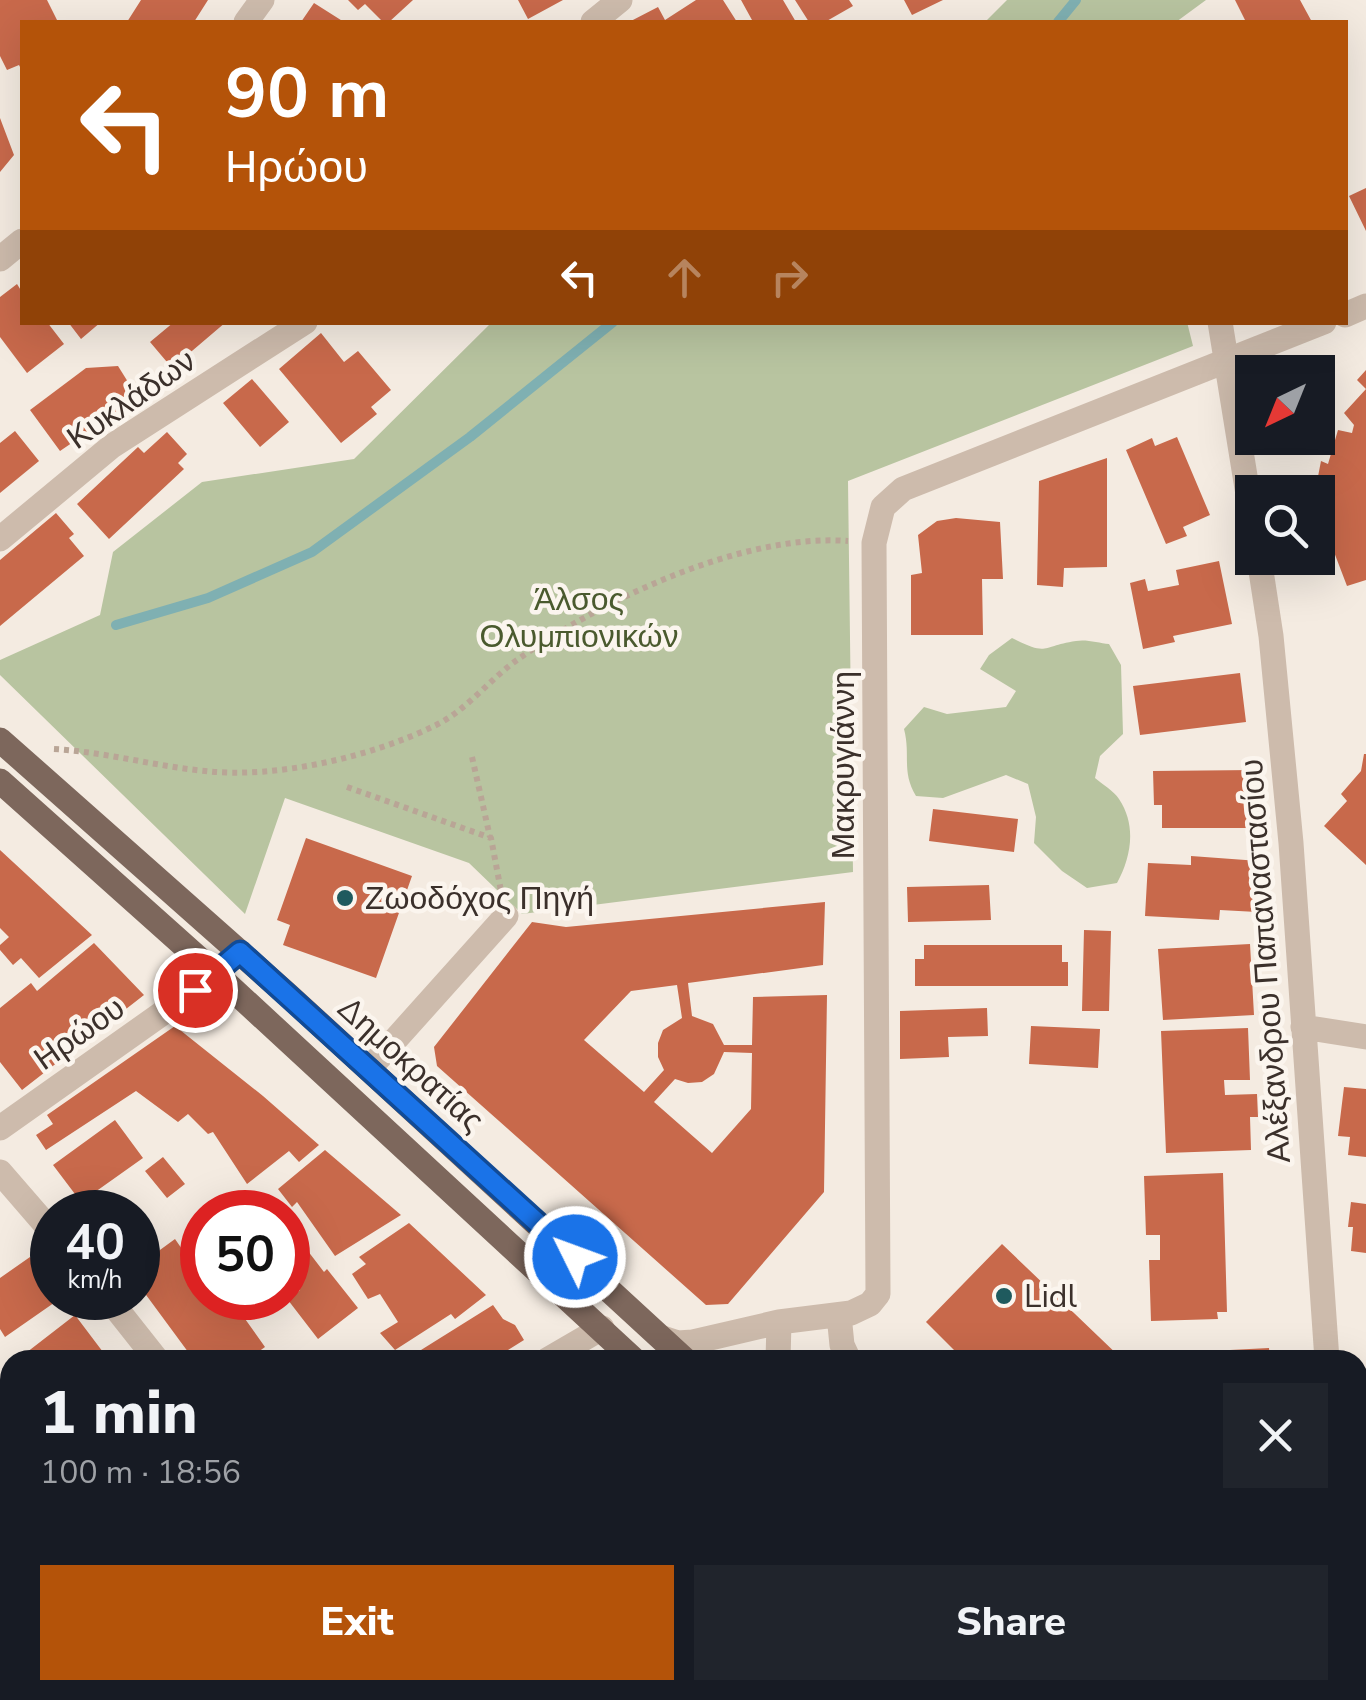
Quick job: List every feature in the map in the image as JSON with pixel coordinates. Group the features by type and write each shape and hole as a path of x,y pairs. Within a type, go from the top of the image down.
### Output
{"main road":[{"name":"Δημοκρατίας","path":"6,745 240,952 675,1350"},
{"name":"Δημοκρατίας","path":"0,781 624,1350"}],"street":[{"path":"595,20 620,0"},
{"path":"0,258 20,243"},
{"name":"Κυκλάδων","path":"0,539 112,446 301,325"},
{"path":"1221,325 1245,475"},
{"name":"Μακρυγιάννη","path":"663,1338 692,1342 780,1322 838,1315 870,1304 878,1294 874,542 883,508 904,490 1316,325"},
{"name":"Αλέξανδρου Παπαναστασίου","path":"1262,575 1291,843 1326,1350"},
{"path":"369,1069 506,916"},
{"name":"Ηρώου","path":"0,1128 216,974 240,952"},
{"path":"1303,1027 1366,1037"},
{"path":"0,1172 30,1207"},
{"path":"838,1315 845,1350"},
{"path":"125,1320 148,1350"},
{"path":"779,1350 780,1322"},
{"path":"564,1350 602,1328"}],"path":[{"path":"6,745 103,754 210,772 271,770 335,759 437,726 516,661 589,614 663,581 778,544 824,539 874,542"},
{"path":"472,757 506,916"},
{"path":"347,787 490,838"}],"green space":[{"path":"1007,0 1206,0 1179,20 987,20"},
{"name":"Άλσος Ολυμπιονικών","path":"489,325 1188,325 1193,346 848,481 853,872 522,914 469,863 285,798 245,914 0,675 0,660 100,615 113,552 202,482 354,459"},
{"path":"1012,638 1039,649 1080,641 1109,644 1121,665 1123,734 1100,756 1095,778 1117,796 1128,820 1129,852 1117,883 1087,888 1062,871 1034,843 1036,817 1028,784 1006,775 943,798 916,796 911,787 904,729 924,707 947,714 1006,707 1016,691 980,669 989,655"}],"building":[{"path":"0,0 47,0 57,20 20,20 20,67 7,70 0,56"},
{"path":"141,0 208,0 195,20 128,20"},
{"path":"348,0 413,0 391,20 381,20 365,4 358,10"},
{"path":"518,0 563,0 528,19"},
{"path":"696,0 723,0 736,20 665,20"},
{"path":"741,0 783,0 795,20 752,20"},
{"path":"795,0 849,0 853,6 828,20 808,20"},
{"path":"904,0 943,0 912,15"},
{"path":"1235,0 1300,0 1311,20 1245,20"},
{"path":"314,3 341,20 302,20"},
{"path":"658,7 665,20 633,20"},
{"path":"0,118 14,155 0,172"},
{"path":"1366,188 1366,231 1349,196"},
{"path":"17,284 20,325 49,325 64,344 27,373 0,337 0,297"},
{"path":"70,325 97,325 81,339"},
{"path":"170,325 222,325 172,368 150,342"},
{"path":"321,333 344,362 358,351 391,390 371,407 377,414 341,443 279,369"},
{"path":"118,366 138,398 60,451 30,410 86,368"},
{"path":"1366,370 1366,389 1357,380"},
{"path":"252,379 289,422 260,447 223,403"},
{"path":"1366,389 1366,580 1347,586 1335,555 1335,475 1318,475 1321,461 1328,464 1331,455 1335,455 1338,430 1352,433 1354,425 1344,413"},
{"path":"15,431 39,461 0,493 0,443"},
{"path":"167,432 187,454 178,463 184,469 109,539 77,504 138,447 144,453"},
{"path":"1177,437 1210,515 1183,527 1187,536 1166,544 1126,450 1152,438 1155,446"},
{"path":"1107,458 1107,567 1064,568 1063,587 1037,585 1039,481"},
{"path":"56,513 74,534 69,538 84,556 0,626 0,560"},
{"path":"956,518 1000,522 1003,579 982,579 983,635 911,635 911,575 922,573 918,535 937,521"},
{"path":"1219,561 1232,624 1173,636 1175,642 1143,649 1130,583 1145,579 1148,591 1179,585 1176,570"},
{"path":"1240,673 1246,722 1140,735 1133,686"},
{"path":"1364,754 1366,865 1324,826 1347,801 1341,794 1361,771"},
{"path":"1254,770 1254,828 1162,828 1162,805 1154,805 1153,771"},
{"path":"933,809 1018,819 1014,852 929,841"},
{"name":"Ζωοδόχος Πηγή","path":"306,838 412,876 376,978 283,945 290,925 277,920"},
{"path":"0,850 92,935 39,978 21,958 13,965 0,950 9,937 0,928"},
{"path":"1191,856 1259,861 1257,912 1220,910 1219,920 1145,916 1148,863 1191,865"},
{"path":"989,885 991,920 908,922 907,887"},
{"path":"825,902 823,965 688,983 692,1016 713,1024 724,1045 752,1045 753,997 827,995 824,1192 728,1304 706,1305 437,1066 434,1047 532,922 566,927","holes":["677,985 682,1018 663,1030 658,1057 664,1070 644,1092 584,1040 631,991","724,1052 752,1053 751,1109 712,1153 654,1102 675,1079 702,1082 714,1074"]},
{"path":"1084,930 1111,931 1109,1011 1082,1011"},
{"path":"94,943 144,995 22,1090 0,1062 0,1008 31,983 37,991"},
{"path":"1250,944 1254,1015 1163,1020 1158,949"},
{"path":"924,945 1062,945 1062,962 1068,962 1068,986 915,986 915,959 924,959"},
{"path":"987,1008 988,1036 948,1037 949,1057 900,1059 900,1011"},
{"path":"175,1026 319,1145 299,1162 289,1151 247,1184 213,1132 208,1134 188,1114 178,1122 136,1091 46,1150 36,1135 53,1124 47,1115"},
{"path":"1031,1026 1100,1029 1098,1068 1029,1064"},
{"path":"1248,1028 1250,1080 1224,1080 1225,1095 1257,1094 1258,1117 1250,1117 1251,1150 1166,1153 1161,1031"},
{"path":"1344,1087 1366,1089 1366,1157 1348,1155 1350,1137 1338,1136"},
{"path":"115,1120 143,1158 98,1190 72,1190 53,1165"},
{"path":"325,1150 401,1215 335,1256 310,1220 310,1190 278,1189"},
{"path":"163,1157 185,1184 167,1198 145,1171"},
{"path":"1223,1173 1227,1312 1217,1312 1218,1319 1151,1321 1149,1260 1160,1260 1160,1235 1146,1235 1144,1176"},
{"path":"1351,1202 1366,1204 1366,1253 1351,1251"},
{"path":"409,1223 486,1295 455,1319 451,1314 395,1350 380,1333 398,1322 380,1294 368,1299 352,1274 366,1264 359,1257"},
{"path":"175,1239 180,1246 180,1320 246,1320 265,1347 187,1350 160,1314 160,1250"},
{"name":"Lidl","path":"1002,1244 1113,1350 954,1350 926,1322"},
{"path":"310,1254 358,1308 318,1339 303,1320 310,1320"},
{"path":"30,1257 30,1320 5,1337 0,1329 0,1278"},
{"path":"493,1305 503,1319 515,1325 524,1340 508,1350 421,1350"},
{"path":"69,1320 79,1320 101,1350 30,1350"}],"waterway":[{"path":"1060,20 1076,0"},
{"path":"116,625 208,598 312,552 470,437 609,325"}],"place":[{"name":"Ζωοδόχος Πηγή","path":"345,898"},
{"name":"Lidl","path":"1004,1296"}],"route":[{"path":"195,990 240,952 575,1257"}]}
